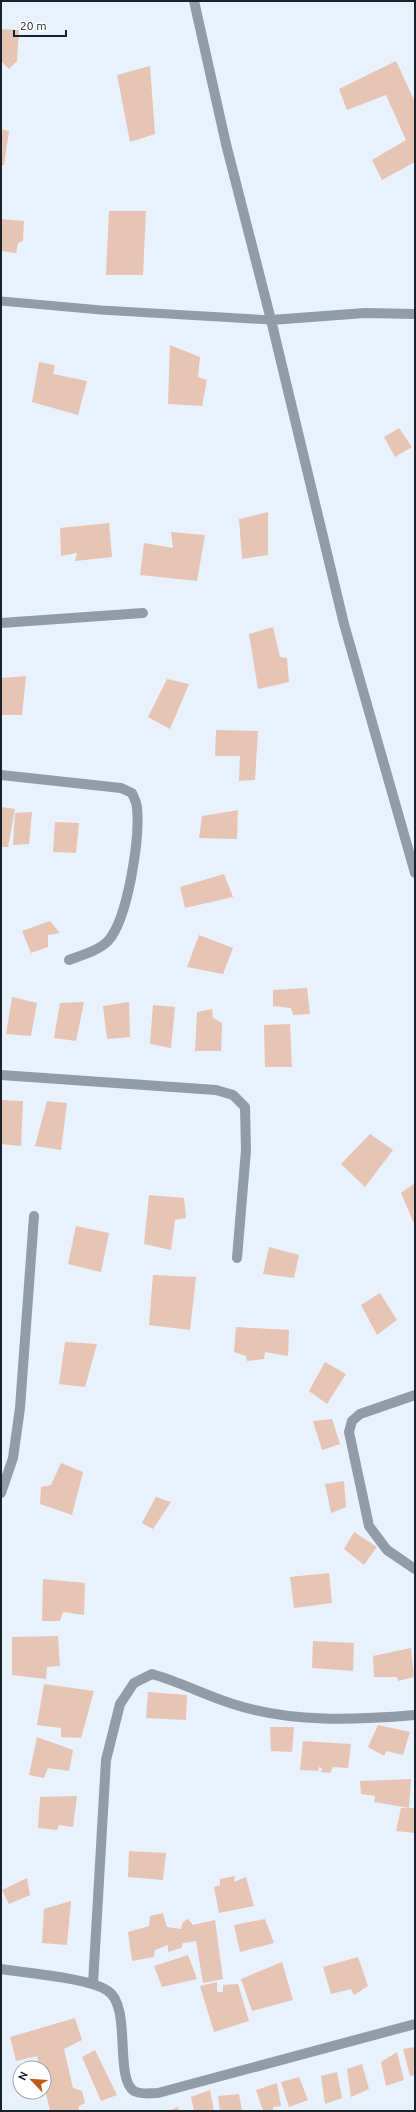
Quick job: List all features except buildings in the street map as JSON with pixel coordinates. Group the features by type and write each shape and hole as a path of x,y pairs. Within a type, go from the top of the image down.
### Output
{"street":[{"path":"194,1 226,144 271,320 344,624 415,873"},
{"path":"271,320 365,313 415,314"},
{"path":"1,623 143,613"},
{"path":"1,775 121,788 132,793 137,807 135,847 128,900 118,925 108,941 94,951 70,960"},
{"path":"1,1075 216,1090 233,1095 245,1107 246,1150 237,1258"},
{"path":"1,1493 12,1458 20,1408 34,1216"},
{"path":"415,1395 360,1414 352,1421 349,1432 369,1526 387,1550 415,1569"},
{"path":"93,1984 106,1760 120,1704 134,1683 152,1674 178,1682 233,1704 274,1713 332,1720 415,1715"},
{"path":"1,1969 93,1984 109,1991 116,2002 121,2020 127,2081 133,2090 143,2094 158,2093 415,2024"}],"lane":[{"path":"1,301 101,310 271,320"}]}
